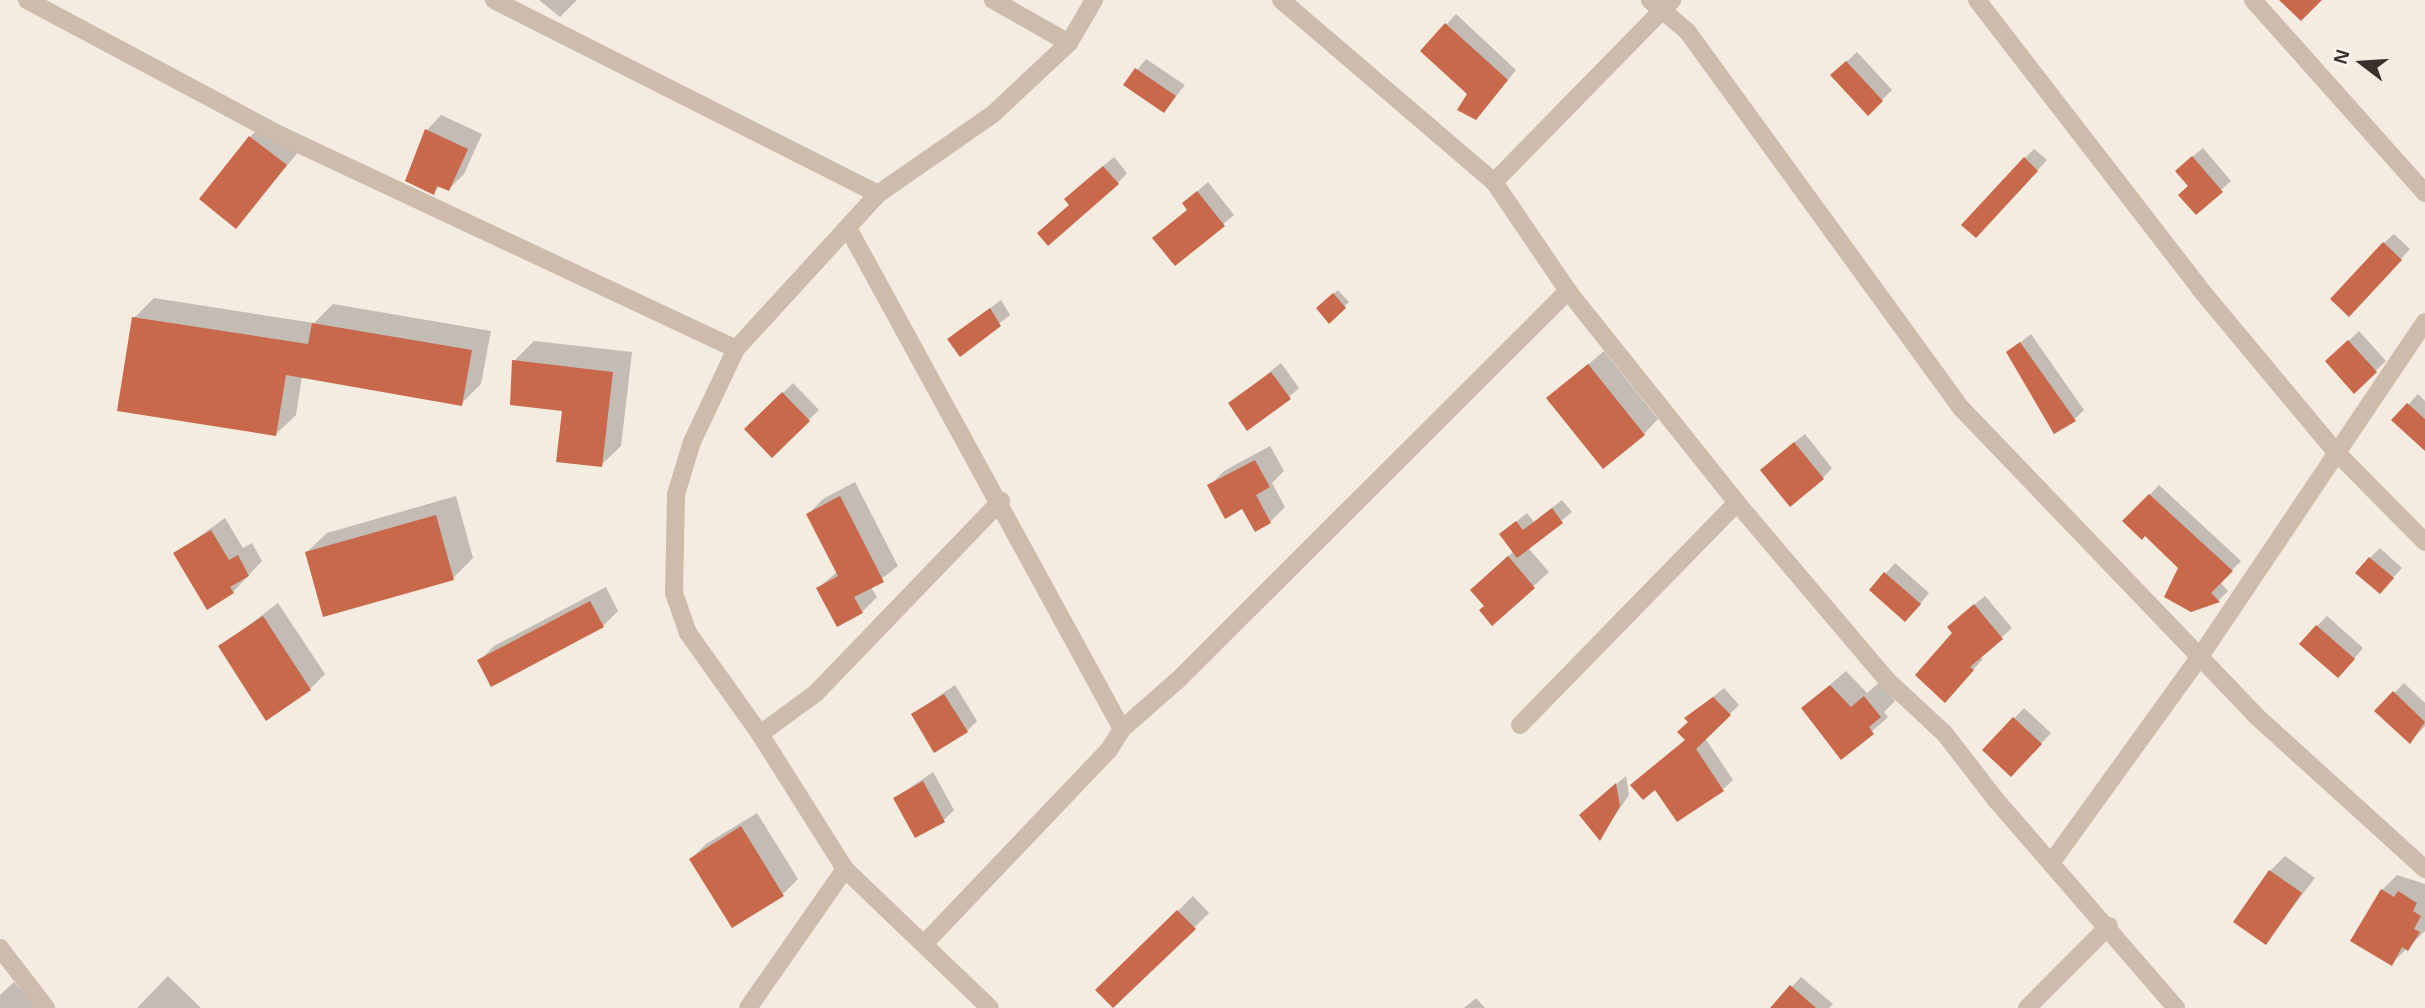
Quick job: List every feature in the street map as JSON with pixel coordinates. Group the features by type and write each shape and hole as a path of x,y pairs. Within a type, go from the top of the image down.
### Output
{"street":[{"path":"27,0 282,136 736,349"},
{"path":"494,0 878,194"},
{"path":"993,0 1069,43"},
{"path":"990,1008 845,869 760,734 688,633 674,593 676,494 692,442 736,349 878,194 993,114 1069,43 1094,0"},
{"path":"1281,0 1494,182 1568,291 1737,503 1888,681 1945,734 2051,863 2109,926 2176,1008"},
{"path":"1977,0 2200,289 2335,451 2425,542"},
{"path":"2253,0 2425,193"},
{"path":"1494,182 1661,4 1687,31 1962,409 2201,655 2254,714 2425,869"},
{"path":"848,228 1001,501 1122,729"},
{"path":"924,944 1109,750 1122,729 1180,678 1568,291"},
{"path":"2051,863 2201,655 2335,451 2425,322"},
{"path":"760,734 816,693 1001,501"},
{"path":"1520,725 1737,503"},
{"path":"748,1008 845,869"},
{"path":"2027,1008 2109,926"},
{"path":"0,948 46,1008"}],"building":[{"path":"2279,0 2322,0 2301,21"},
{"path":"1445,23 1508,80 1476,120 1457,110 1467,94 1420,51"},
{"path":"1846,61 1883,101 1868,116 1830,75"},
{"path":"1135,68 1176,96 1164,113 1123,85"},
{"path":"425,129 468,149 449,191 437,186 434,195 405,181"},
{"path":"249,136 287,165 236,229 199,199"},
{"path":"2192,156 2223,192 2196,215 2178,195 2188,186 2175,171"},
{"path":"2024,157 2038,171 1976,238 1961,225"},
{"path":"1103,166 1119,184 1048,246 1037,233 1069,205 1064,199"},
{"path":"1197,191 1225,226 1175,266 1152,238 1187,210 1182,203"},
{"path":"2383,242 2402,260 2349,317 2330,299"},
{"path":"1333,293 1346,308 1329,324 1316,308"},
{"path":"990,308 1001,326 960,357 947,339"},
{"path":"132,317 308,344 312,323 472,350 462,406 286,375 276,436 117,411"},
{"path":"2348,340 2377,372 2354,394 2325,361"},
{"path":"2020,342 2076,421 2054,434 2006,352"},
{"path":"512,360 613,372 602,467 556,462 562,411 510,405"},
{"path":"1588,364 1645,435 1603,469 1546,398"},
{"path":"1271,372 1291,399 1247,431 1228,403"},
{"path":"782,392 810,421 772,458 744,429"},
{"path":"2407,403 2425,419 2425,451 2391,420"},
{"path":"1794,442 1824,479 1790,507 1760,470"},
{"path":"1255,460 1270,487 1256,495 1271,523 1255,532 1242,509 1225,519 1207,485"},
{"path":"2149,494 2233,571 2211,593 2220,602 2191,612 2164,597 2178,568 2145,536 2142,540 2122,521"},
{"path":"840,496 884,582 854,597 863,613 837,627 816,588 838,576 806,514"},
{"path":"1552,508 1563,523 1517,558 1499,534 1516,521 1523,530"},
{"path":"436,515 454,580 323,617 305,552"},
{"path":"211,530 229,560 238,555 249,576 230,587 234,593 207,610 173,553"},
{"path":"1508,556 1535,588 1492,626 1479,610 1484,606 1470,590"},
{"path":"2369,557 2394,578 2380,594 2355,573"},
{"path":"1884,572 1921,604 1905,622 1869,590"},
{"path":"590,601 604,627 491,687 477,660"},
{"path":"1974,604 2003,639 1970,667 1974,670 1945,703 1915,675 1952,633 1947,627"},
{"path":"263,616 311,690 266,721 218,646"},
{"path":"2316,625 2355,659 2338,678 2299,644"},
{"path":"1830,685 1851,707 1864,696 1881,717 1869,727 1874,734 1841,760 1801,708"},
{"path":"2393,691 2425,722 2410,744 2374,711"},
{"path":"944,694 968,732 934,753 911,714"},
{"path":"1713,697 1731,715 1696,749 1724,791 1677,822 1655,790 1643,800 1630,785 1685,740 1677,732 1688,722 1684,718"},
{"path":"2013,717 2042,744 2011,777 1982,750"},
{"path":"923,781 945,822 915,838 893,798"},
{"path":"1616,783 1620,806 1600,841 1579,815"},
{"path":"741,826 784,896 732,928 689,859"},
{"path":"2269,870 2302,893 2266,945 2233,922"},
{"path":"2381,889 2394,897 2398,891 2417,903 2413,911 2421,916 2414,929 2420,932 2408,951 2402,947 2392,966 2350,941"},
{"path":"1177,910 1196,929 1113,1008 1095,990"},
{"path":"1790,985 1816,1008 1770,1008"}]}
